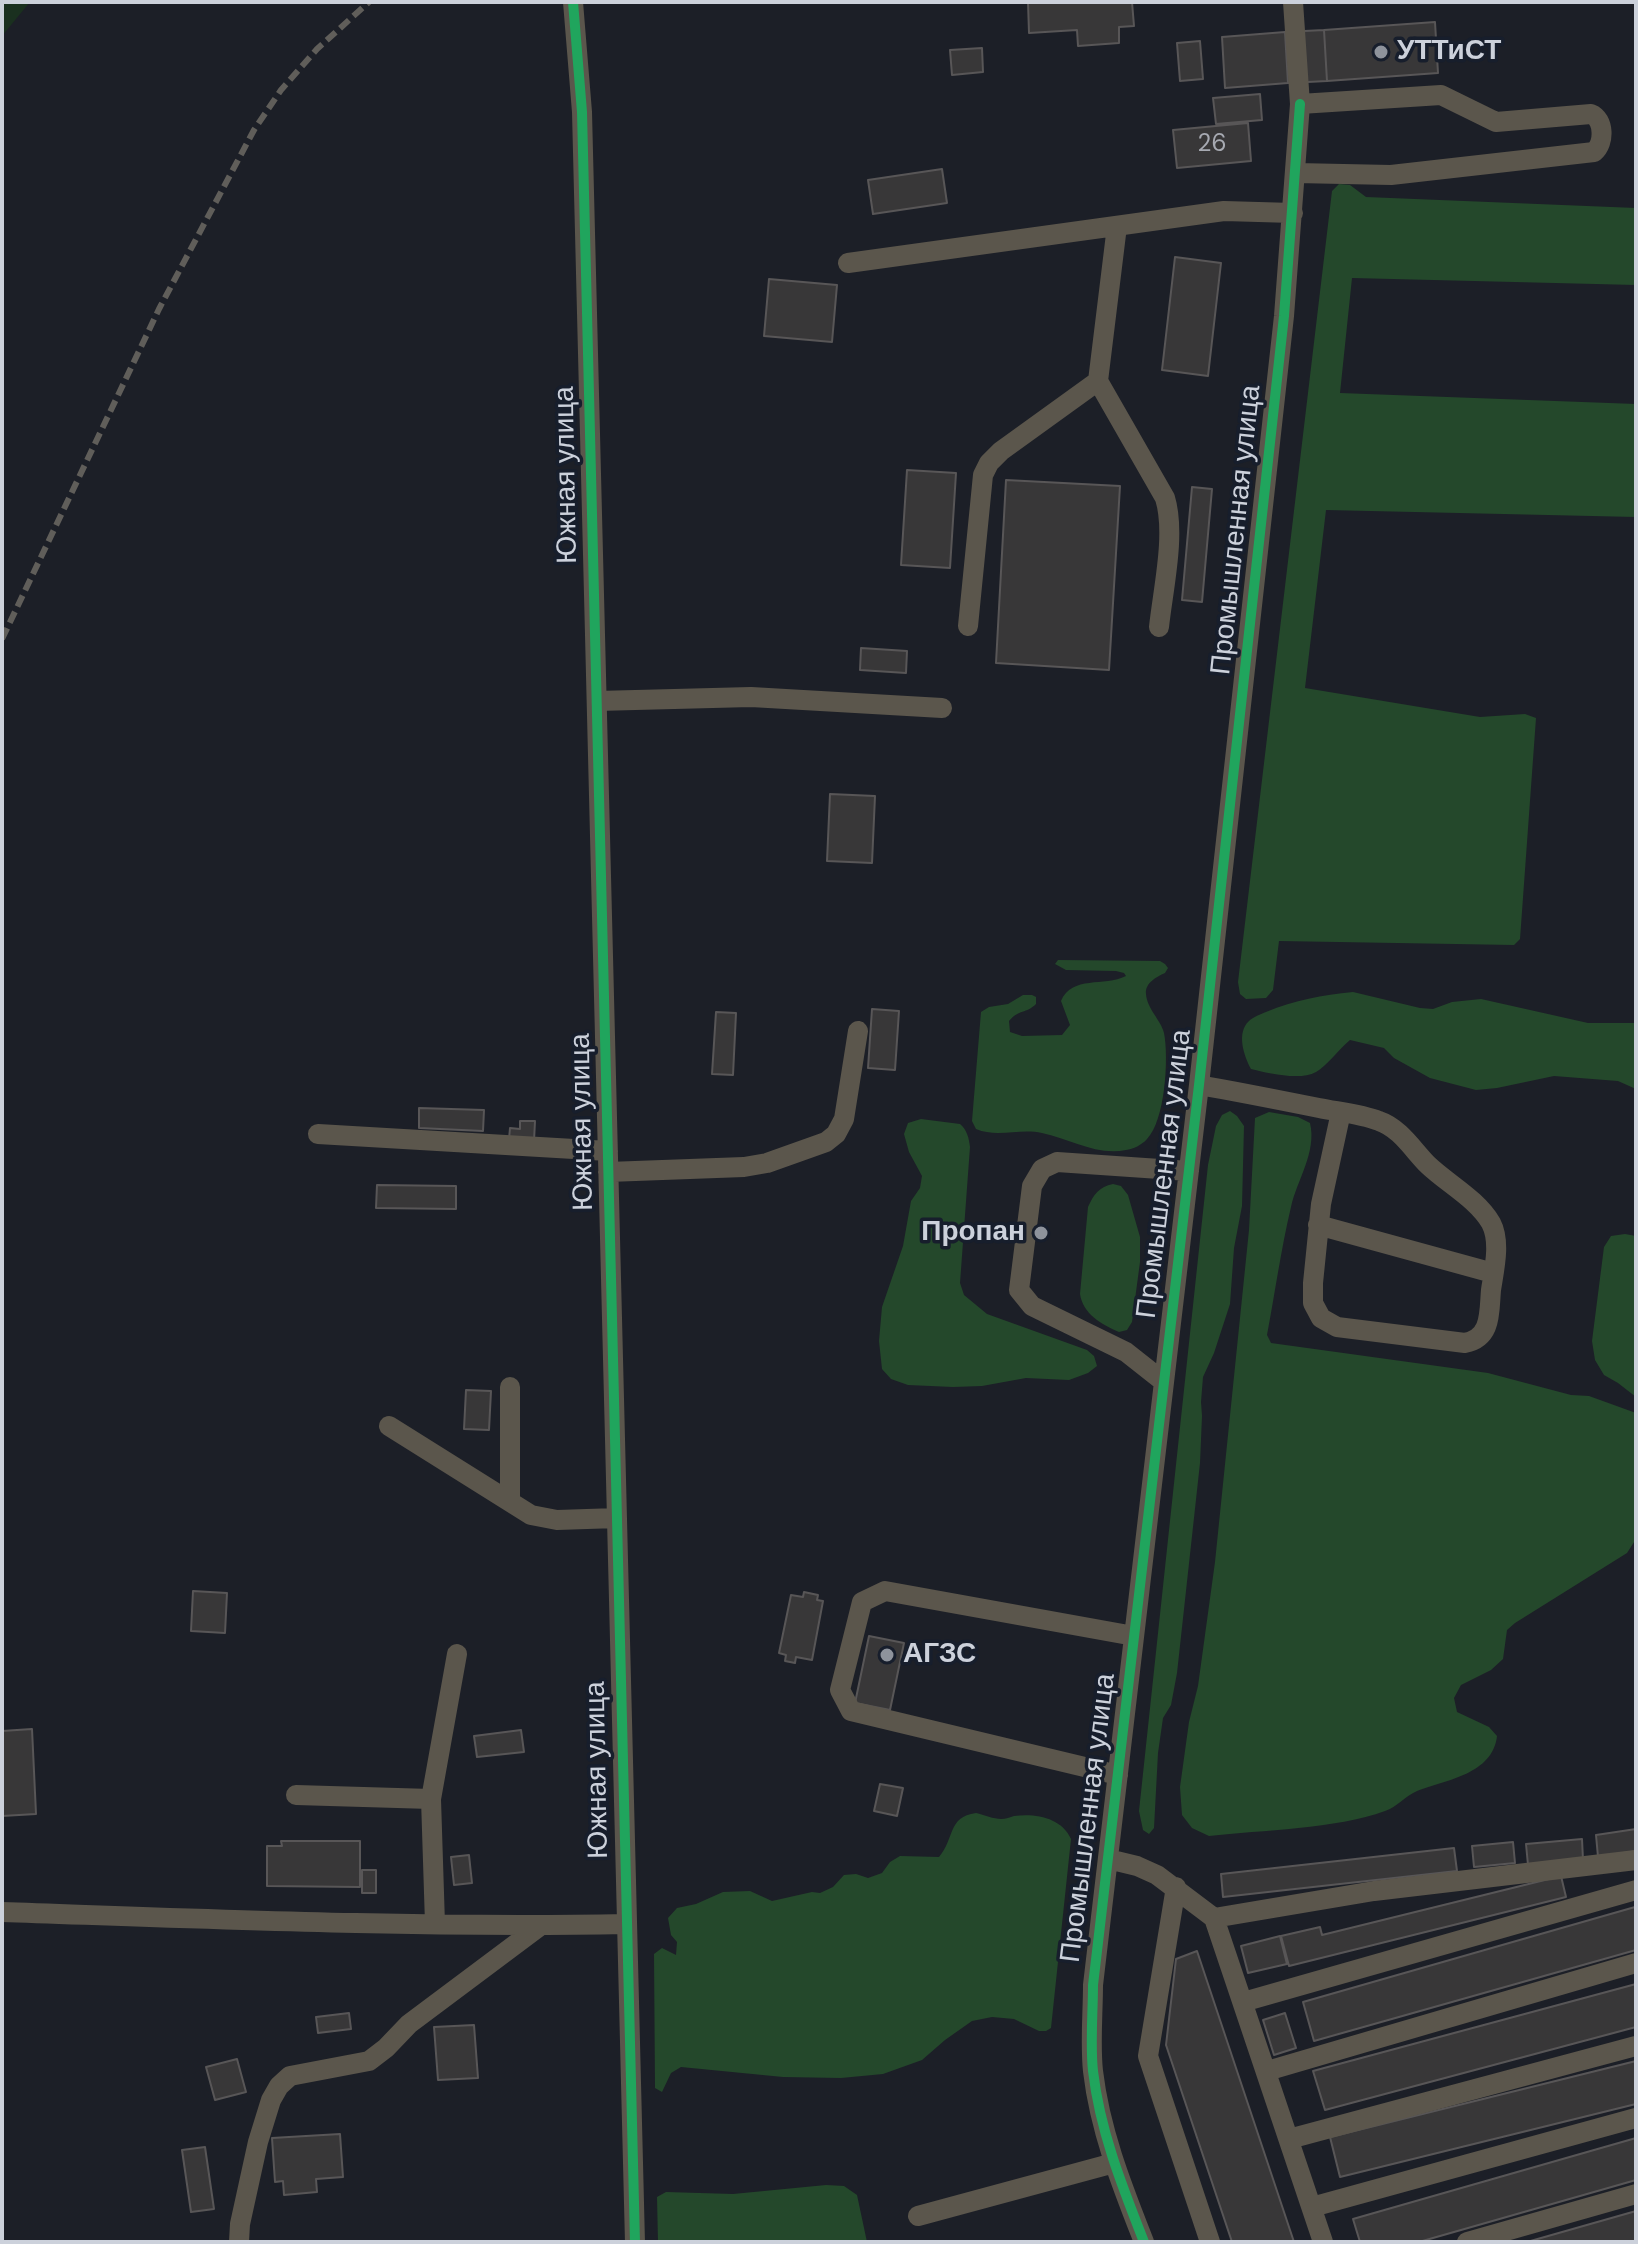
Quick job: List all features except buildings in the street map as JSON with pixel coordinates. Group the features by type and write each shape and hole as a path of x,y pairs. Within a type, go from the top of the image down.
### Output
{"street":[{"name":"Южная улица","path":"573,2 582,112 635,2242"},
{"name":"Промышленная улица","path":"1144,2242 1114,2163 1099,2109 1093,2068 1093,1985 1199,1085 1284,316 1300,104 1293,2"},
{"path":"1296,173 1391,175 1594,152 1599,150 1602,143 1600,120 1591,114 1496,122 1441,95 1300,104"},
{"path":"848,263 1224,211 1293,213"},
{"path":"1117,226 1098,381 1165,498 1169,512 1170,529 1159,627"},
{"path":"968,626 983,475 989,463 1098,381"},
{"path":"597,701 751,697 942,708"},
{"path":"608,1172 744,1167 767,1163 826,1142 836,1134 844,1119 858,1031"},
{"path":"1199,1085 1341,1112 1380,1121 1397,1131 1429,1166 1476,1205 1491,1224 1495,1240 1487,1325 1482,1336 1475,1341 1465,1343 1337,1327 1321,1318 1313,1303 1318,1225 1341,1112"},
{"path":"318,1134 608,1151"},
{"path":"1164,1382 1126,1352 1032,1306 1019,1290 1032,1186 1042,1169 1057,1162 1189,1171"},
{"path":"1318,1225 1493,1273"},
{"path":"510,1387 510,1501"},
{"path":"389,1426 531,1515 557,1520 617,1518"},
{"path":"1118,1775 851,1711 840,1690 862,1602 885,1591 1134,1636"},
{"path":"435,1924 431,1799 457,1654"},
{"path":"296,1795 431,1799"},
{"path":"1108,1859 1157,1875 1214,1918 1323,2242"},
{"path":"1214,1918 1374,1891 1636,1860"},
{"path":"1176,1887 1148,2056 1210,2242"},
{"path":"1243,2002 1636,1890"},
{"path":"2,1912 435,1924 626,1924"},
{"path":"239,2242 258,2142 271,2100 279,2086 290,2076 369,2061 409,2024 540,1926"},
{"path":"1267,2071 1636,1963"},
{"path":"1289,2139 1636,2046"},
{"path":"1312,2207 1636,2118"},
{"path":"918,2216 1114,2163"},
{"path":"1467,2242 1636,2194"}],"green space":[{"path":"2,2 30,2 2,36"},
{"path":"1339,184 1350,185 1366,197 1636,208 1636,285 1352,278 1340,393 1636,404 1636,517 1326,510 1305,688 1480,717 1525,714 1536,718 1520,939 1514,945 1279,941 1273,990 1266,998 1246,999 1240,994 1238,982 1332,191"},
{"path":"1058,960 1160,961 1168,968 1146,990 1149,1005 1164,1033 1166,1073 1162,1104 1153,1130 1145,1141 1134,1148 1105,1151 1042,1133 984,1132 976,1129 972,1121 981,1012 989,1007 1008,1004 1023,995 1032,995 1036,997 1036,1004 1009,1021 1010,1032 1022,1036 1062,1035 1070,1025 1061,1001 1066,993 1081,985 1126,976 1116,971 1066,970 1055,964"},
{"path":"1353,992 1420,1008 1433,1009 1452,1002 1481,999 1588,1023 1636,1023 1636,1089 1618,1081 1554,1076 1476,1090 1430,1078 1394,1058 1384,1048 1350,1040 1325,1066 1309,1075 1284,1075 1251,1069 1242,1038 1245,1026 1251,1020 1298,1001"},
{"path":"1230,1111 1244,1126 1242,1206 1234,1248 1230,1304 1203,1377 1200,1463 1177,1673 1171,1705 1163,1718 1154,1828 1149,1834 1143,1830 1139,1811 1208,1165 1216,1126 1222,1115"},
{"path":"1269,1112 1298,1117 1310,1123 1311,1134 1309,1155 1284,1239 1267,1335 1271,1343 1488,1373 1571,1395 1589,1396 1636,1413 1636,1539 1627,1553 1515,1623 1507,1630 1503,1659 1491,1670 1461,1685 1454,1698 1457,1712 1489,1727 1497,1736 1494,1749 1478,1767 1417,1791 1389,1809 1366,1817 1322,1825 1209,1836 1192,1828 1182,1815 1180,1787 1215,1562 1249,1230 1255,1118"},
{"path":"921,1119 960,1124 968,1137 970,1147 960,1283 964,1295 987,1314 1087,1350 1094,1356 1097,1366 1088,1373 1069,1380 1026,1378 982,1386 953,1387 908,1385 891,1379 882,1369 879,1341 882,1307 903,1246 911,1201 920,1188 922,1176 909,1152 904,1134 908,1123"},
{"path":"1113,1184 1121,1186 1128,1195 1140,1237 1132,1322 1127,1330 1119,1332 1089,1313 1080,1294 1088,1207 1098,1192"},
{"path":"1611,1236 1636,1236 1636,1397 1604,1375 1595,1360 1592,1341 1604,1247"},
{"path":"976,1813 998,1819 1022,1815 1047,1818 1061,1826 1071,1839 1051,2028 1039,2031 1014,2019 992,2017 972,2021 922,2060 883,2074 841,2078 783,2077 681,2067 671,2073 662,2092 655,2088 654,1954 662,1948 676,1955 677,1942 671,1935 668,1918 677,1908 696,1904 723,1892 750,1891 772,1901 820,1893 833,1887 844,1875 856,1874 868,1878 882,1873 890,1862 900,1856 939,1857 960,1819"},
{"path":"844,2186 857,2195 867,2242 658,2242 657,2197 666,2192 733,2194"}],"railway":[{"path":"2,639 159,309 254,130 281,90 317,49 369,2"}],"cycle path":[{"path":"573,2 582,112 635,2242"},
{"path":"1144,2242 1113,2158 1096,2093 1092,2050 1093,1985 1199,1085 1284,316 1300,104"}],"place":[{"name":"УТТиСТ","path":"1381,52"},
{"name":"Пропан","path":"1041,1233"},
{"name":"АГЗС","path":"887,1655"}]}
